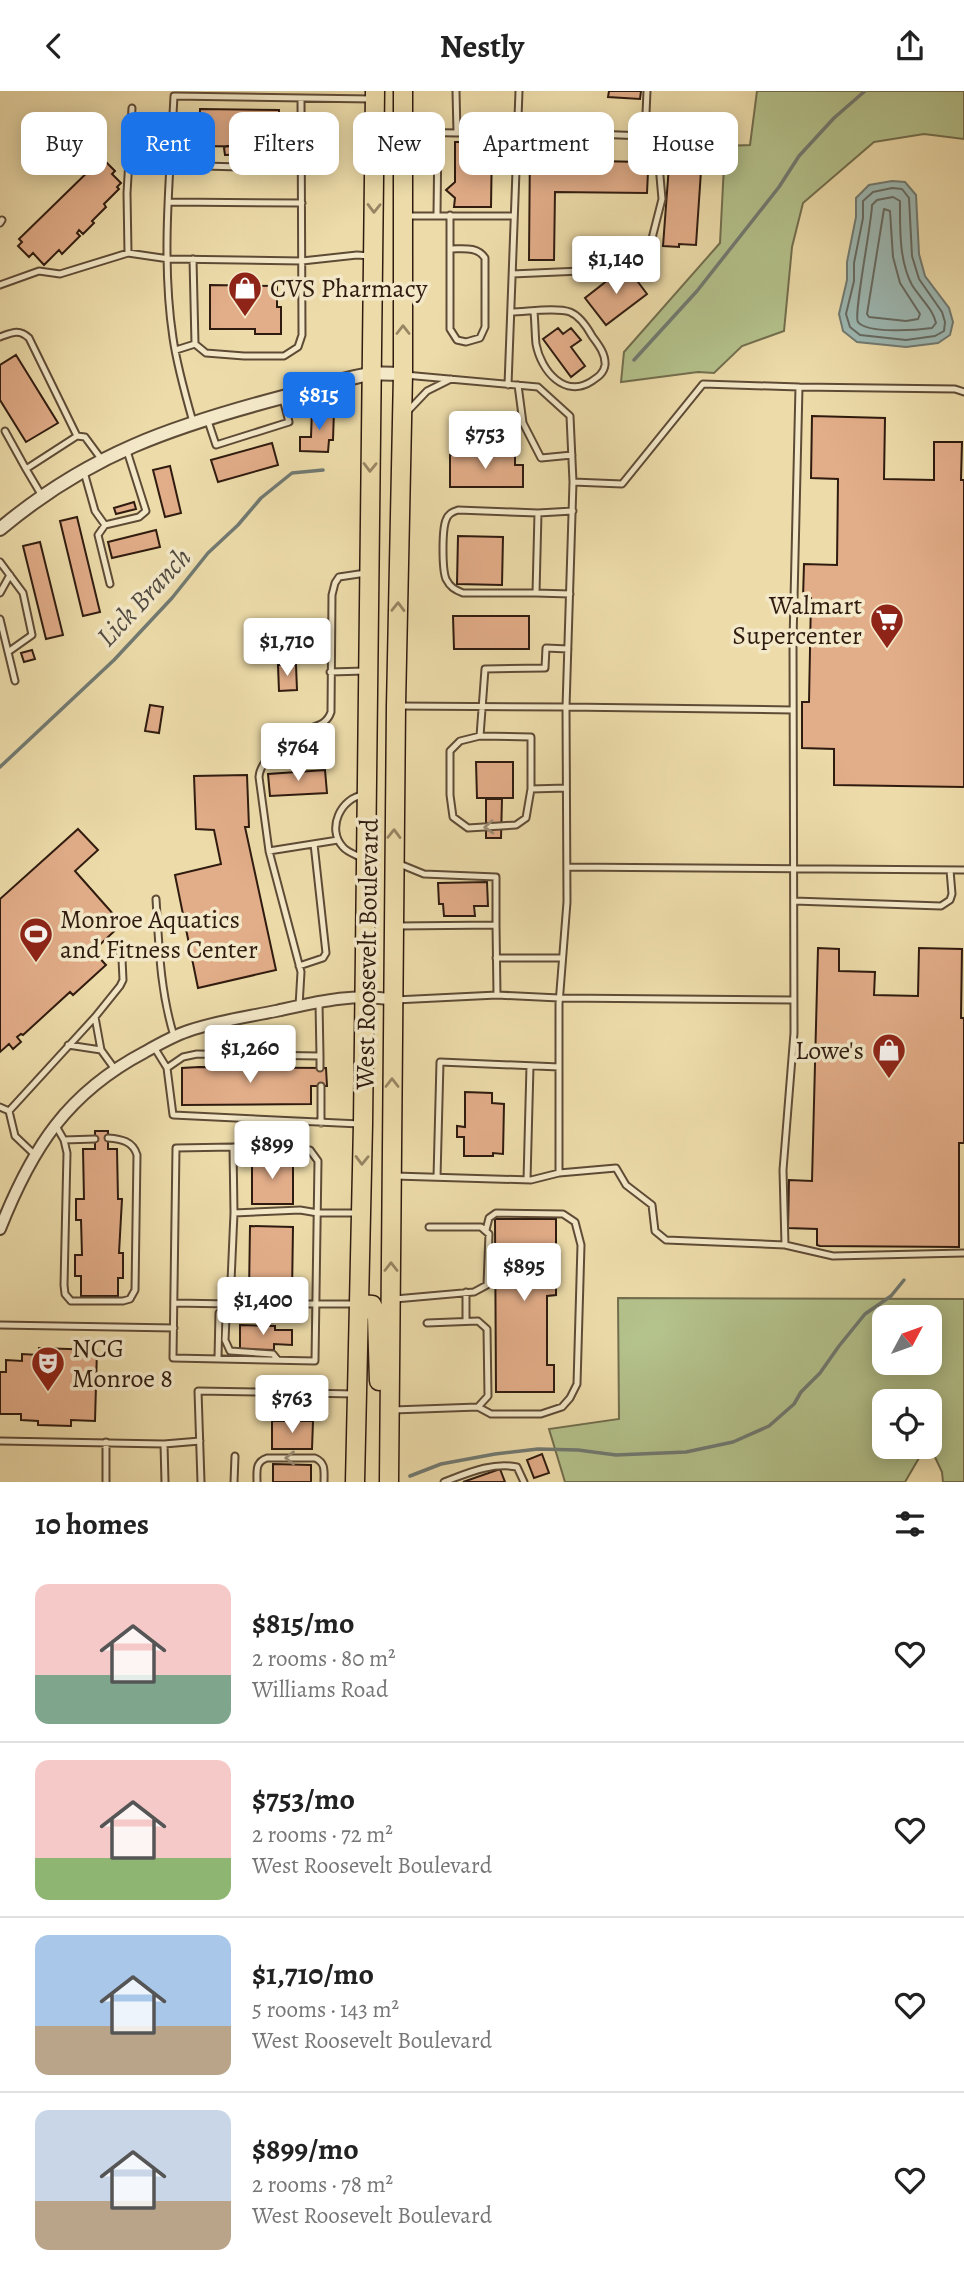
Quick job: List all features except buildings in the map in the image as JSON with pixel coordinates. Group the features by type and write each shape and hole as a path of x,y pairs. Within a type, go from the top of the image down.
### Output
{"highway":[{"path":"392,91 394,112"},
{"name":"West Roosevelt Boulevard","path":"403,91 403,112"},
{"name":"West Roosevelt Boulevard","path":"355,1482 362,1212 375,95"},
{"name":"West Roosevelt Boulevard","path":"389,1473 393,926 403,374 403,175"},
{"path":"360,1304 372,1305 377,1317 380,1400 389,1473"}],"street":[{"path":"0,529 42,496 83,470 126,448 193,422 372,374 403,374"},
{"path":"0,1229 4,1204 55,1123 114,1068 174,1036 203,1026 318,1003 365,997 393,1000"}],"lane":[{"path":"445,133 457,133 456,91"},
{"path":"518,112 519,91"},
{"path":"646,112 647,91"},
{"path":"173,112 174,96 375,95"},
{"path":"301,97 301,112"},
{"path":"128,253 127,193 132,108"},
{"path":"170,175 169,259 176,350 193,422"},
{"path":"193,259 195,344 206,353 243,356 284,356 298,347 302,335 302,175"},
{"path":"437,214 438,175"},
{"path":"508,384 515,175"},
{"path":"512,274 604,270 626,253 648,254 662,199 660,175"},
{"path":"169,202 302,203"},
{"path":"450,215 450,249 450,329 457,340 474,342 480,338 485,327 485,258 481,252 472,249 450,249"},
{"path":"403,216 514,216"},
{"path":"0,285 38,271 60,274 128,253 169,259 302,261 357,255 373,256"},
{"path":"510,312 562,311 579,318 601,349 606,362 604,370 578,388 560,384 543,361 537,347 534,312"},
{"path":"0,337 15,331 24,333 29,338 77,436"},
{"path":"176,350 195,344"},
{"path":"403,374 538,387 570,416 573,511 566,707 567,901 559,998 559,1173"},
{"path":"402,417 426,391 451,379"},
{"path":"573,482 622,484 703,384 955,389 964,392"},
{"path":"519,385 523,423 541,458 572,455"},
{"path":"785,1245 783,1170 792,1068 794,1000 793,710 799,387"},
{"path":"207,418 216,445 289,422 282,397"},
{"path":"5,431 42,496"},
{"path":"26,469 77,436 85,437 102,460"},
{"path":"110,584 99,535 105,526 139,517 146,511 126,448"},
{"path":"83,470 95,510 105,526"},
{"path":"570,594 463,593 453,589 444,570 445,522 452,512 458,510 538,513 573,511"},
{"path":"536,593 538,513"},
{"path":"0,562 23,593 32,635 8,652"},
{"path":"299,1006 299,966 269,851 260,769 286,741 307,728 323,724 329,718 332,595 335,583 339,577 369,572"},
{"path":"0,593 10,575"},
{"path":"0,619 15,681"},
{"path":"480,736 485,669 545,668 546,647 568,649"},
{"path":"330,672 368,671"},
{"path":"396,706 793,710"},
{"path":"480,736 531,737 531,789 526,818 516,825 468,828 453,817 450,751 460,741 480,736"},
{"path":"531,789 566,788"},
{"path":"366,860 344,849 334,831 341,810 349,800 355,796 367,795"},
{"path":"269,851 338,840"},
{"path":"299,966 323,958 326,953 314,844"},
{"path":"394,862 425,874 496,877 497,995"},
{"path":"567,867 964,870"},
{"path":"794,901 941,906 950,900 952,894 950,870"},
{"path":"156,899 160,964 165,1002 174,1036"},
{"path":"393,926 496,925"},
{"path":"9,1111 95,1017 123,980 122,959 117,946"},
{"path":"496,958 562,958"},
{"path":"393,1000 497,995 794,1000"},
{"path":"318,1003 320,1068"},
{"path":"95,1017 101,1050 114,1068"},
{"path":"68,1045 101,1050"},
{"path":"154,1047 167,1069 173,1115 363,1124"},
{"path":"167,1069 183,1057 197,1054 320,1056"},
{"path":"437,1177 440,1062 559,1067"},
{"path":"527,1180 530,1066"},
{"path":"321,1086 321,1123"},
{"path":"0,1107 9,1111"},
{"path":"9,1111 15,1136 35,1155"},
{"path":"55,1123 67,1153 64,1258 65,1294 71,1301 123,1301 133,1295 136,1279 138,1160 130,1144 120,1139 108,1138"},
{"path":"64,1140 95,1139"},
{"path":"230,1304 234,1213 233,1147"},
{"path":"233,1147 310,1150 318,1161 316,1361 173,1358 176,1148 233,1147"},
{"path":"391,1176 527,1180 559,1173 615,1168 626,1185 652,1205 655,1231 666,1240 785,1245 833,1256 964,1253"},
{"path":"234,1213 300,1210 318,1213 362,1212"},
{"path":"389,1410 478,1407 491,1414 541,1414 562,1407 577,1384 581,1244 575,1222 563,1214 496,1213 489,1218 486,1230"},
{"path":"392,1300 474,1292 486,1285 489,1234 486,1230 481,1227 429,1227"},
{"path":"466,1292 466,1321"},
{"path":"175,1303 360,1304"},
{"path":"218,1358 219,1303"},
{"path":"219,1314 226,1319 225,1340 230,1351 273,1354 278,1360"},
{"path":"427,1323 478,1321 487,1329 488,1397 478,1407"},
{"path":"0,1325 174,1328"},
{"path":"201,1482 198,1391 357,1394"},
{"path":"0,1441 164,1444 200,1441"},
{"path":"106,1442 106,1482"},
{"path":"164,1444 165,1482"},
{"path":"234,1456 234,1482"},
{"path":"257,1482 257,1466 260,1460 315,1458 324,1466 324,1482"},
{"path":"444,1482 492,1466 506,1465 517,1467 524,1482"}],"green space":[{"path":"757,91 964,91 964,139 924,134 874,142 803,203 792,247 784,331 742,346 714,373 698,372 621,382 624,352 720,243 724,175 738,175 738,145 750,145"},
{"path":"618,1298 964,1299 964,1482 943,1482 936,1459 942,1459 942,1389 872,1389 872,1459 918,1459 905,1482 565,1482 549,1429 619,1419"}],"water":[{"path":"905,182 916,195 919,254 925,276 949,308 953,322 950,335 938,343 906,347 857,342 843,331 839,314 847,280 856,198 869,185"}],"waterway":[{"name":"Lick Branch","path":"634,360 697,291 779,187 799,156 834,118 865,91"},
{"name":"Lick Branch","path":"0,767 114,660 172,598 208,553 238,525 261,498 292,473 323,470"},
{"path":"410,1476 441,1464 538,1449 616,1455 686,1452 733,1442 769,1426 794,1404 865,1314 891,1296 904,1280"}],"place":[{"name":"CVS Pharmacy","path":"245,318"},
{"name":"Walmart Supercenter","path":"887,650"},
{"name":"Monroe Aquatics and Fitness Center","path":"36,964"},
{"name":"Lowe's","path":"889,1080"},
{"name":"NCG Monroe 8","path":"48,1393"}]}
